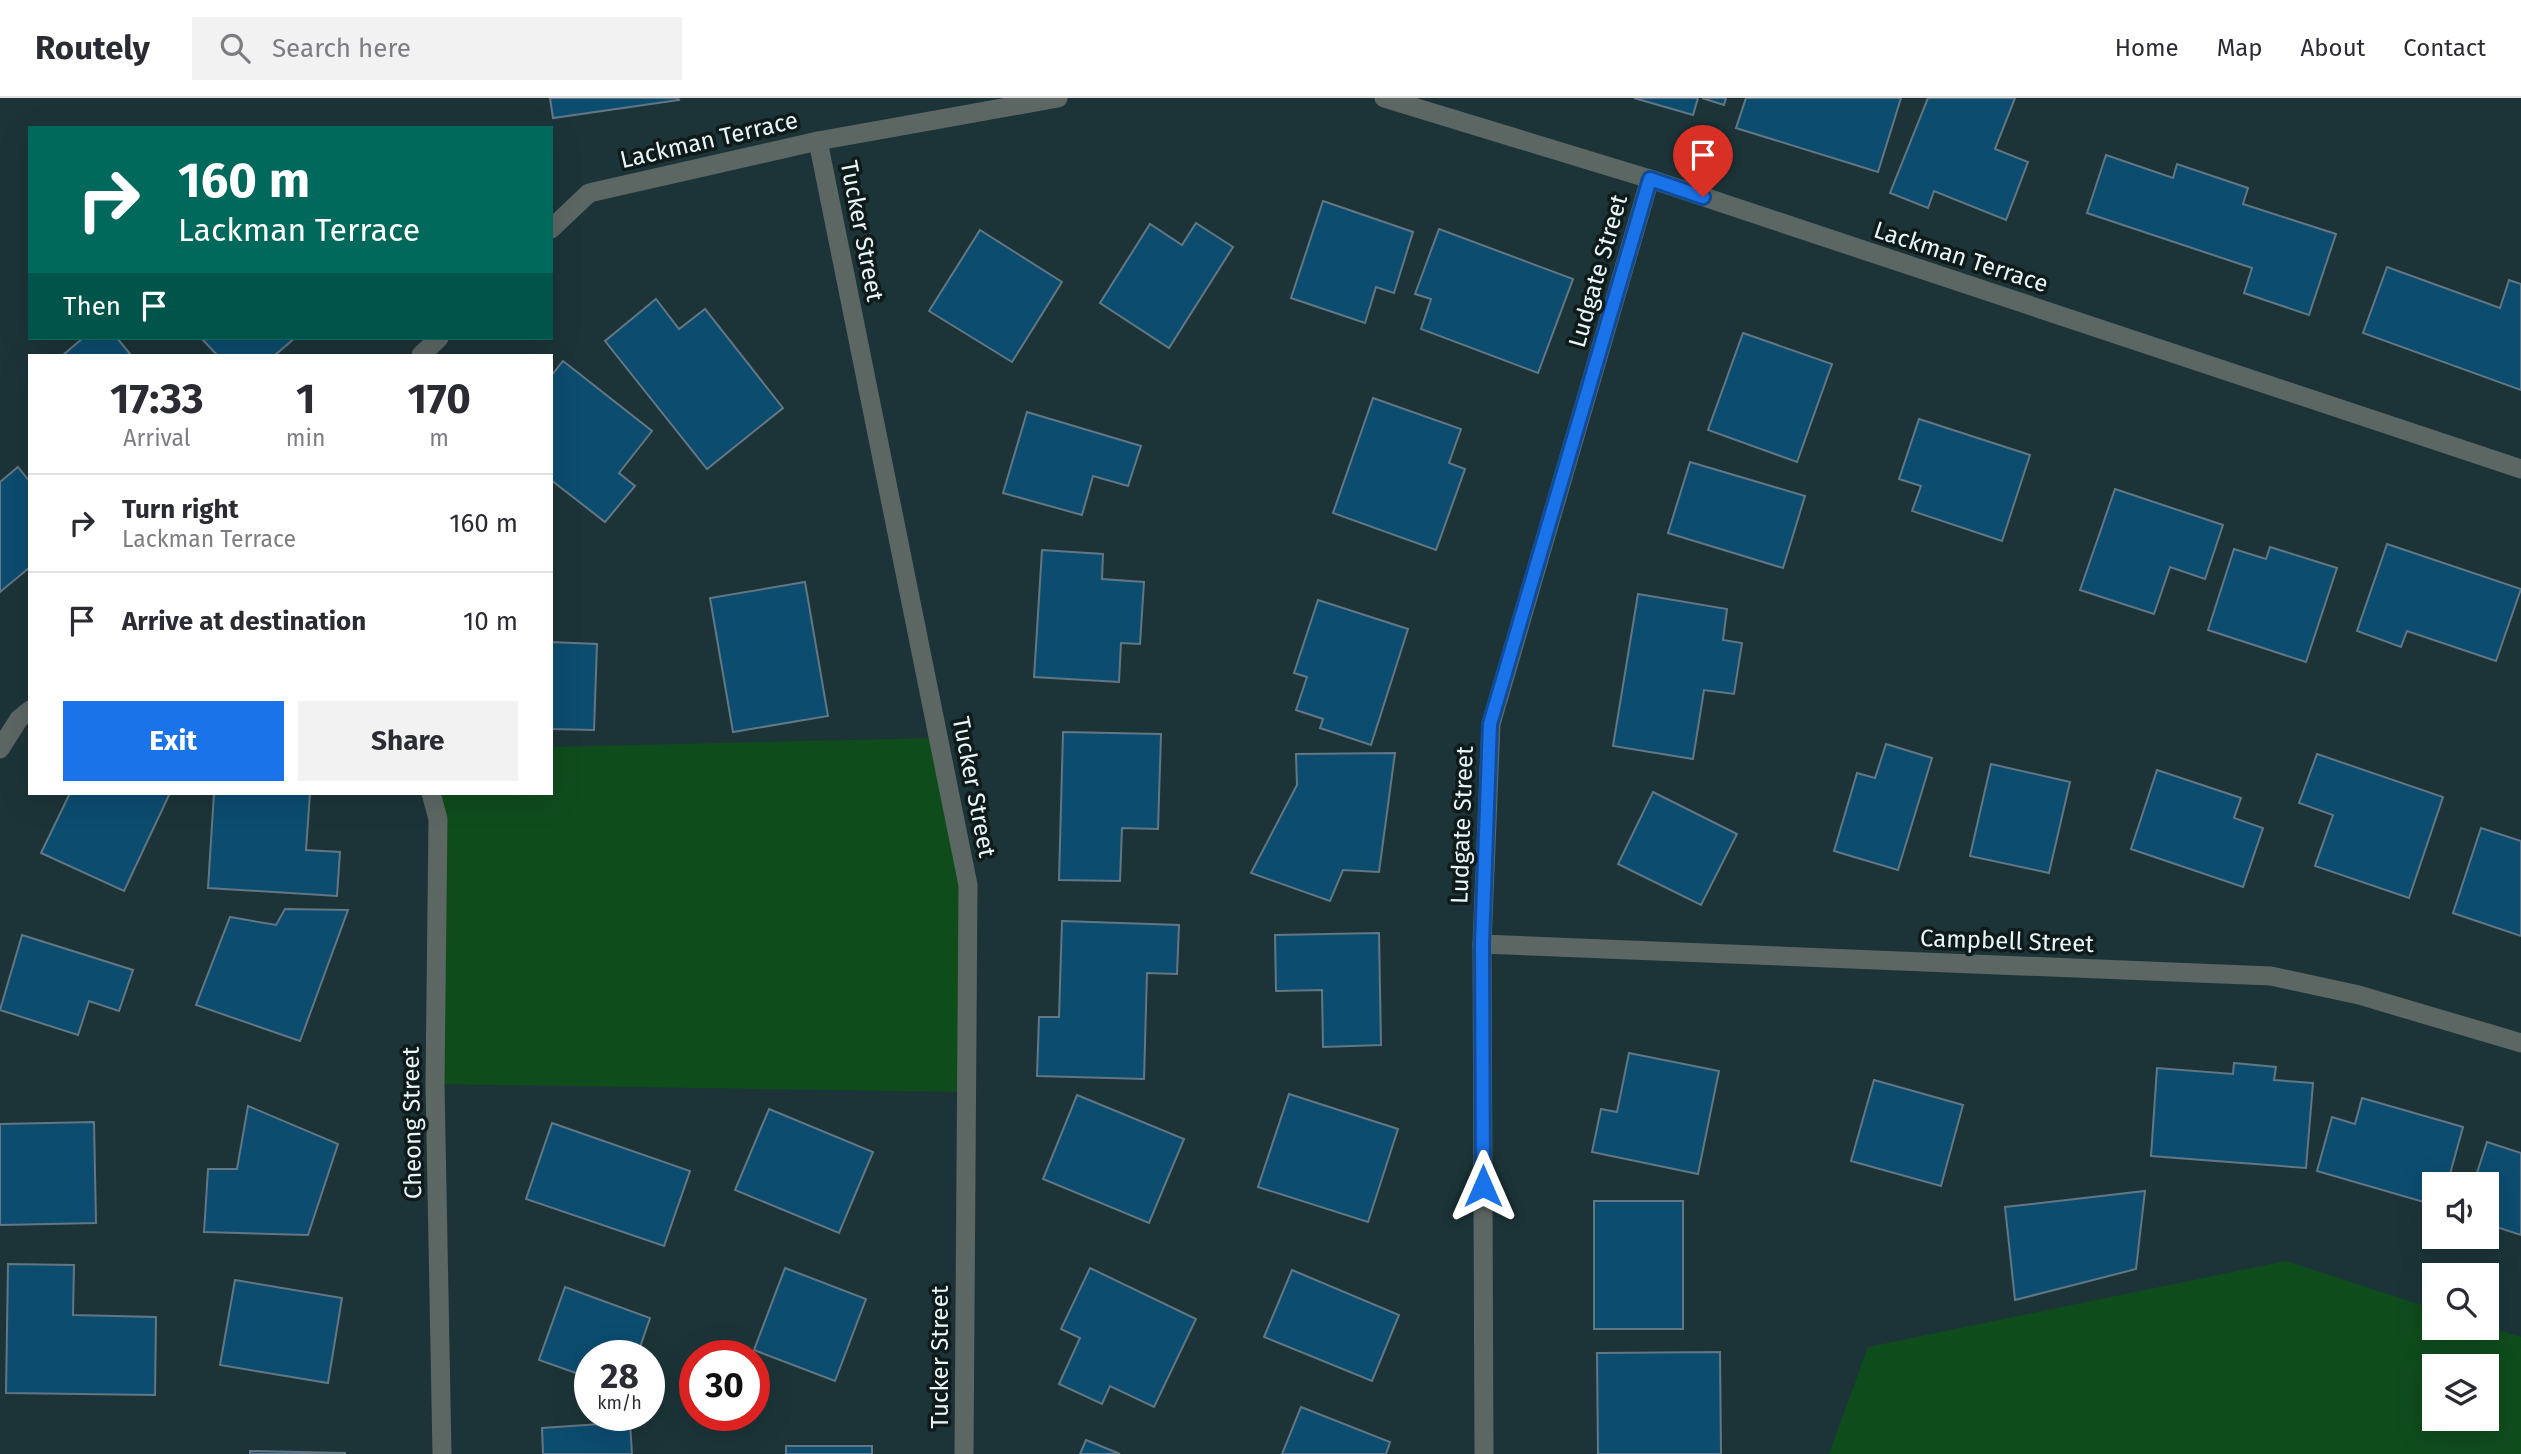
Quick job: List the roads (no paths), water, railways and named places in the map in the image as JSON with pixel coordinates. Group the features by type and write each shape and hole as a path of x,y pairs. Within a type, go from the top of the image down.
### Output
{"street":[{"name":"Lackman Terrace","path":"553,227 589,193 818,141 1058,98"},
{"name":"Lackman Terrace","path":"1384,98 1650,179 2521,469"},
{"name":"Tucker Street","path":"818,141 968,885 964,1454"},
{"name":"Ludgate Street","path":"1484,1454 1482,944 1490,724 1650,179"},
{"path":"422,354 437,340"},
{"path":"0,749 19,719 28,712"},
{"name":"Cheong Street","path":"432,795 438,819 435,1084 442,1454"},
{"name":"Campbell Street","path":"1482,944 2271,976 2359,995 2521,1043"}]}
